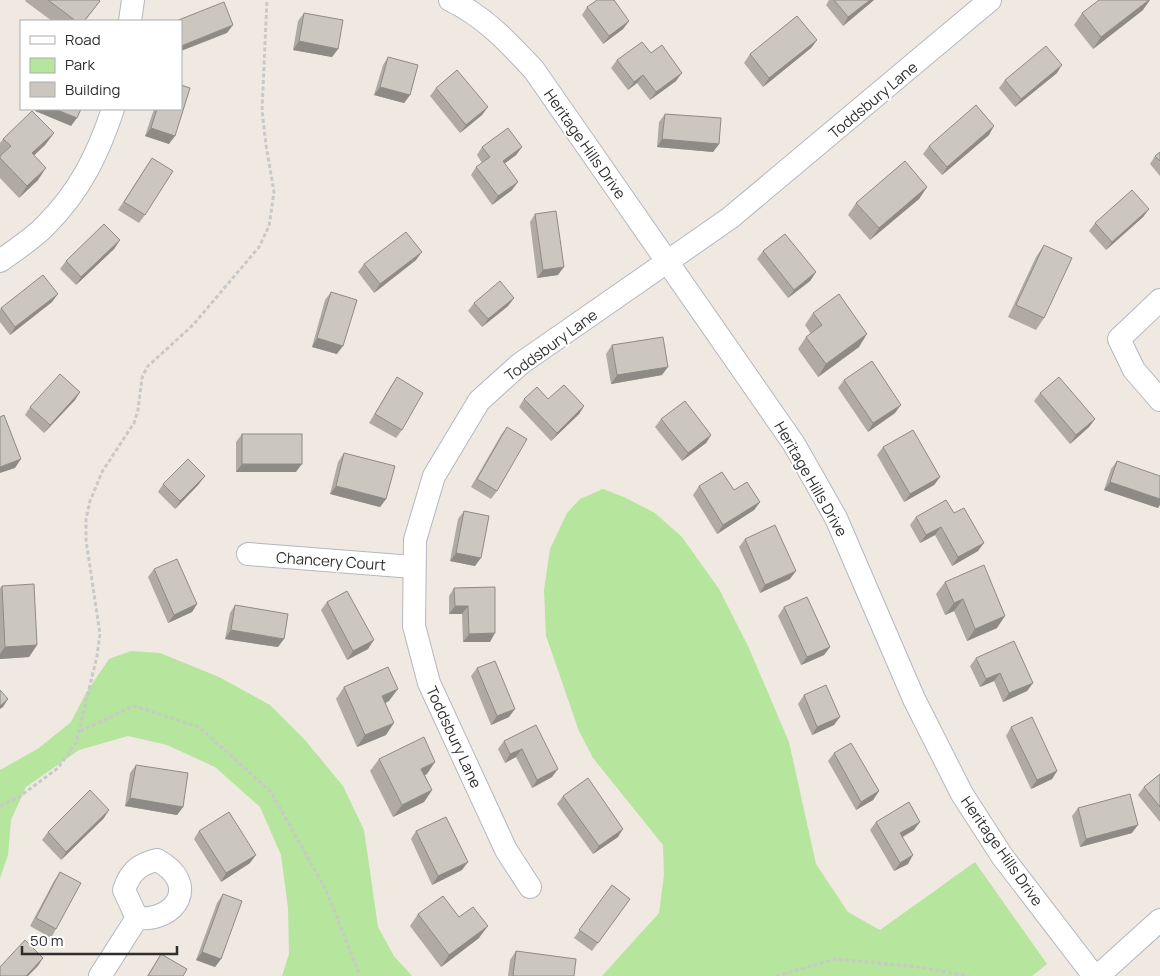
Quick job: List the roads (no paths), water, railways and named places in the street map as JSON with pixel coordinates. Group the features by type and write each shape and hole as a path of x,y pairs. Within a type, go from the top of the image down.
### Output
{"street":[{"path":"130,20 133,0"},
{"name":"Heritage Hills Drive","path":"450,0 463,6 504,37 534,70 794,444 836,518 914,699 962,794 1002,856 1094,976"},
{"name":"Toddsbury Lane","path":"530,887 506,850 429,683 414,626 415,540 434,476 479,401 520,364 730,218 990,0"},
{"path":"0,261 45,226 78,188 101,146 113,110"},
{"path":"1159,302 1120,339 1134,370 1160,400"},
{"name":"Chancery Court","path":"248,554 414,567"},
{"path":"100,976 137,918"},
{"path":"1098,976 1160,920"}]}
